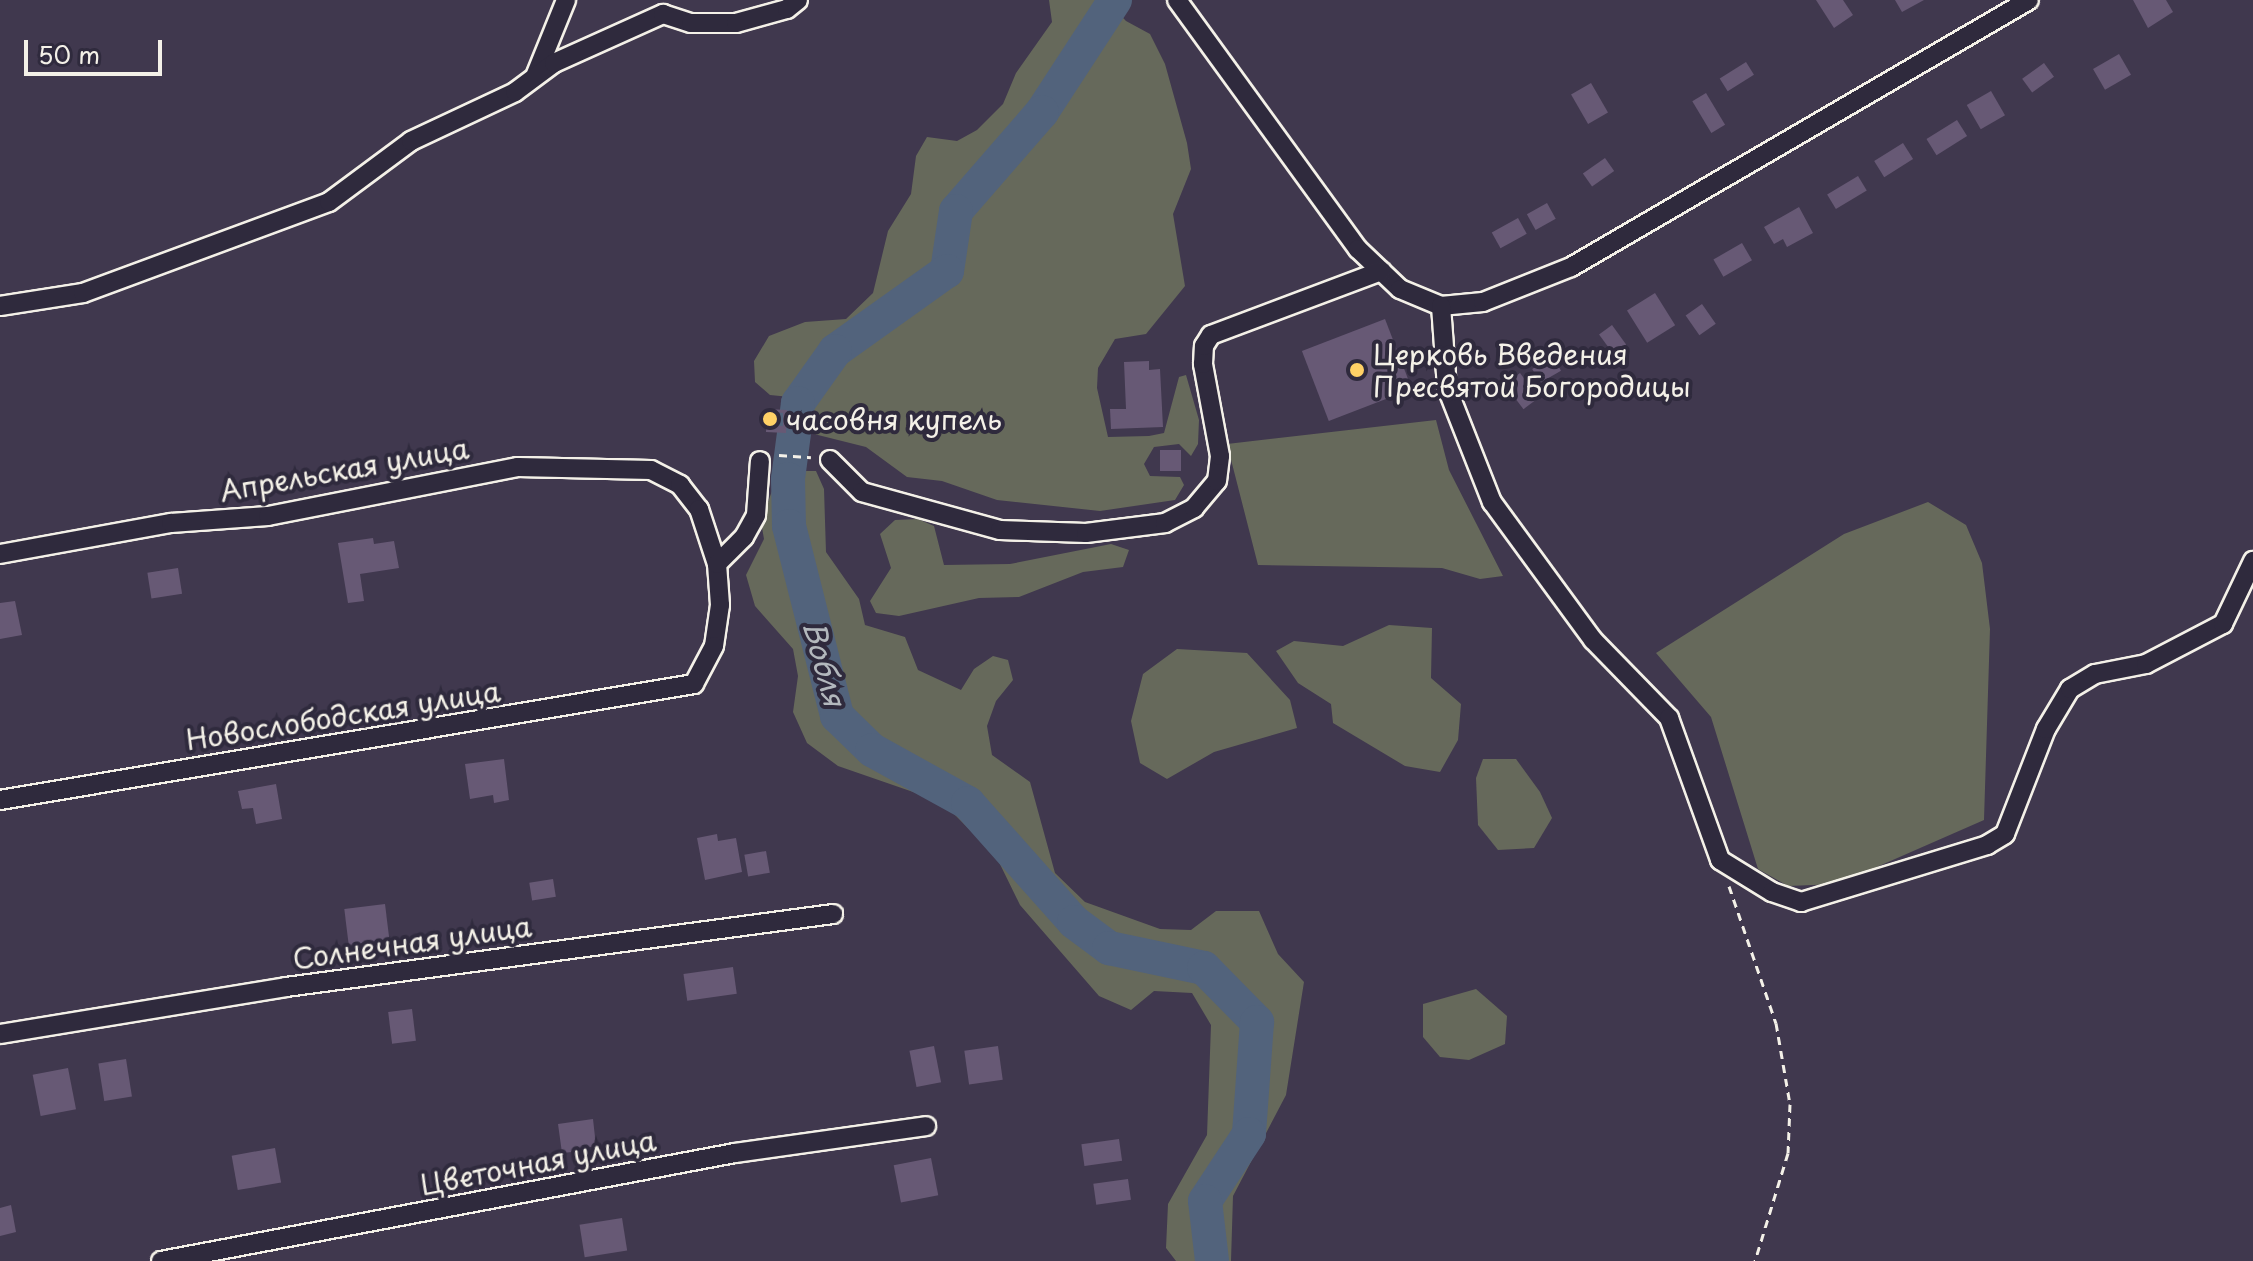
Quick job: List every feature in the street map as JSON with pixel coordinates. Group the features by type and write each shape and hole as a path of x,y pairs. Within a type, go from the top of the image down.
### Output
{"street":[{"path":"535,77 566,0"},
{"path":"647,0 663,14 691,23 736,23 798,0"},
{"path":"1177,0 1328,210 1400,289 1441,306 1483,302 1571,267 2029,0"},
{"path":"0,306 83,293 329,202 411,141 515,92 554,63 663,14"},
{"path":"830,460 862,492 1000,530 1086,533 1165,523 1194,508 1217,481 1220,456 1203,364 1204,346 1211,335 1381,271"},
{"path":"1441,306 1447,388 1492,502 1593,640 1669,718 1720,860 1772,892 1801,902 1987,845 2005,834 2046,729 2070,689 2095,674 2146,664 2223,624 2253,561"},
{"path":"717,564 744,537 756,515 760,461"},
{"name":"Апрельская улица","path":"0,554 171,523 268,516 518,467 651,470 680,485 699,509 717,564"},
{"name":"Новослободская улица","path":"0,800 694,684 714,646 720,605 717,564"},
{"name":"Солнечная улица","path":"0,1034 286,987 833,914"},
{"name":"Цветочная улица","path":"161,1261 735,1153 926,1126"}],"path":[{"path":"781,456 811,457"},
{"path":"1720,860 1776,1023 1790,1104 1788,1153 1755,1261"}],"green space":[{"path":"1049,0 1106,0 1126,21 1150,34 1165,64 1187,143 1191,169 1173,214 1185,286 1146,334 1115,339 1098,368 1097,388 1108,437 1149,436 1164,433 1179,377 1186,375 1199,420 1198,444 1191,456 1179,444 1154,447 1144,464 1150,476 1180,477 1184,485 1175,500 1100,511 997,500 942,481 907,477 866,447 810,433 805,414 790,397 770,395 755,382 754,361 769,336 805,322 846,319 873,293 888,231 911,194 916,156 927,137 957,141 977,130 1003,104 1016,73 1052,22"},
{"path":"1436,420 1449,470 1503,576 1480,579 1442,568 1258,565 1227,444"},
{"path":"779,471 816,471 824,489 826,552 859,599 865,625 905,637 918,670 961,690 974,669 993,656 1008,660 1013,680 996,701 987,726 992,755 1030,782 1055,873 1085,902 1160,929 1191,930 1216,911 1259,911 1278,954 1304,982 1286,1095 1233,1196 1231,1261 1176,1261 1166,1248 1168,1204 1207,1135 1211,1025 1192,993 1154,991 1131,1010 1099,996 1020,905 996,856 942,802 838,766 807,743 793,712 798,676 793,649 755,606 746,575 764,539 761,522"},
{"path":"1928,502 1966,525 1982,563 1990,629 1984,820 1838,884 1788,886 1758,869 1711,717 1656,653 1844,534"},
{"path":"918,519 934,526 944,565 1010,564 1111,544 1129,550 1123,567 1083,572 1019,597 979,598 899,616 876,613 870,601 891,568 880,534 895,520"},
{"path":"1389,625 1432,628 1431,678 1461,704 1458,740 1440,772 1405,766 1333,723 1331,704 1298,683 1276,651 1294,641 1343,646"},
{"path":"1177,649 1247,653 1290,700 1297,728 1214,752 1167,779 1140,763 1131,721 1143,674"},
{"path":"1483,759 1516,759 1540,792 1552,818 1534,848 1498,850 1478,825 1476,778"},
{"path":"1476,989 1507,1016 1505,1044 1469,1060 1440,1057 1423,1037 1423,1004"}],"building":[{"path":"1816,0 1843,0 1853,15 1834,28"},
{"path":"1895,0 1924,0 1902,12"},
{"path":"2133,0 2166,0 2173,12 2148,28"},
{"path":"2119,54 2131,75 2105,90 2093,69"},
{"path":"1746,62 1754,75 1728,91 1720,78"},
{"path":"2044,63 2054,77 2032,93 2022,79"},
{"path":"1591,83 1608,112 1588,124 1571,94"},
{"path":"1991,91 2005,115 1981,129 1967,105"},
{"path":"1706,93 1725,125 1711,133 1692,101"},
{"path":"1957,120 1967,136 1937,155 1926,139"},
{"path":"1903,143 1913,159 1884,177 1874,161"},
{"path":"1605,158 1614,171 1592,187 1583,173"},
{"path":"1858,176 1867,191 1836,209 1827,195"},
{"path":"1547,203 1556,219 1536,230 1527,214"},
{"path":"1799,207 1813,233 1787,247 1783,239 1774,244 1764,227"},
{"path":"1518,218 1527,234 1500,248 1492,233"},
{"path":"1742,243 1752,260 1723,277 1713,260"},
{"path":"1655,293 1675,325 1647,343 1627,310"},
{"path":"1702,304 1716,324 1699,335 1686,315"},
{"name":"Церковь Введения Пресвятой Богородицы","path":"1385,319 1412,389 1329,421 1302,351"},
{"path":"1612,325 1626,344 1613,354 1599,334"},
{"path":"1553,357 1561,371 1540,383 1532,369"},
{"path":"1149,361 1149,370 1160,369 1163,427 1111,429 1110,409 1126,409 1124,362"},
{"path":"1520,373 1539,398 1523,409 1505,384"},
{"name":"часовня купель","path":"767,409 787,410 786,433 766,432","holes":["774,412 783,413 783,426 773,426"]},
{"path":"1160,450 1181,450 1181,471 1160,471"},
{"path":"373,538 374,544 394,541 399,568 360,574 364,601 348,603 338,543"},
{"path":"178,568 182,594 151,599 147,573"},
{"path":"15,601 22,635 0,639 0,603"},
{"path":"504,759 509,800 494,803 493,795 470,799 465,764"},
{"path":"276,784 282,819 256,824 253,808 242,809 238,791"},
{"path":"717,834 718,841 736,838 742,872 705,880 697,838"},
{"path":"766,851 770,873 748,876 744,855"},
{"path":"553,879 556,897 532,901 529,883"},
{"path":"385,904 390,944 349,949 344,909"},
{"path":"733,967 737,994 687,1001 683,974"},
{"path":"412,1009 416,1041 392,1044 388,1012"},
{"path":"934,1046 941,1082 917,1087 909,1051"},
{"path":"998,1046 1003,1080 969,1084 964,1051"},
{"path":"126,1059 132,1097 104,1101 98,1063"},
{"path":"68,1068 76,1109 41,1116 33,1075"},
{"path":"593,1119 596,1146 585,1148 586,1159 573,1160 572,1152 562,1153 558,1124"},
{"path":"1119,1139 1122,1161 1084,1166 1081,1144"},
{"path":"275,1148 281,1182 238,1190 232,1156"},
{"path":"931,1158 938,1195 901,1203 894,1165"},
{"path":"1128,1179 1131,1200 1096,1205 1093,1184"},
{"path":"11,1205 16,1232 0,1236 0,1208"},
{"path":"622,1218 627,1251 585,1257 580,1225"}],"waterway":[{"name":"Вобля","path":"1115,0 1042,112 956,211 947,271 835,351 798,403 788,479 789,526 837,716 872,750 968,803 1074,922 1109,948 1204,968 1257,1022 1249,1134 1205,1201 1212,1261"}],"place":[{"name":"Церковь Введения Пресвятой Богородицы","path":"1357,370"},
{"name":"часовня купель","path":"770,419"}]}
